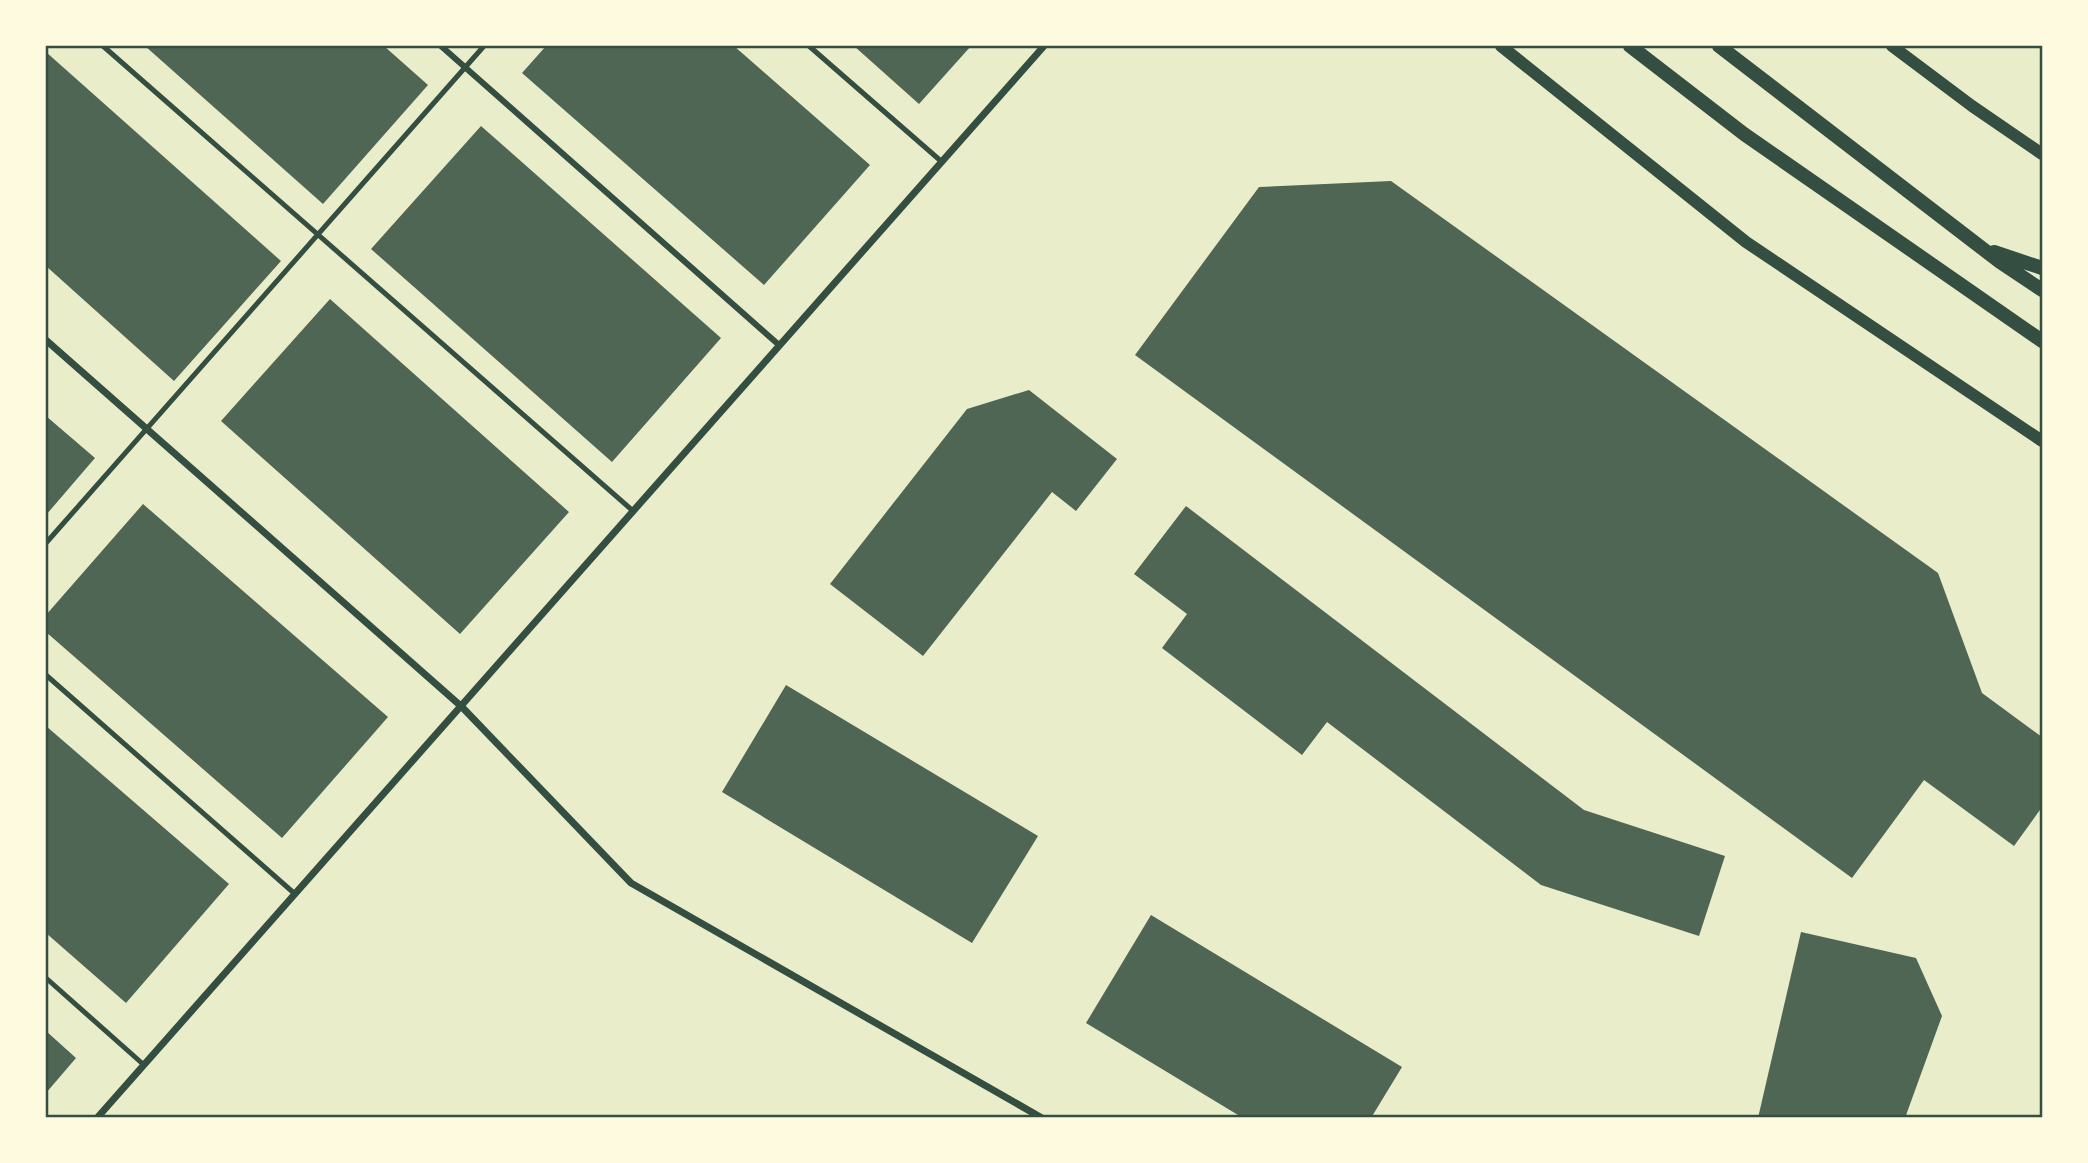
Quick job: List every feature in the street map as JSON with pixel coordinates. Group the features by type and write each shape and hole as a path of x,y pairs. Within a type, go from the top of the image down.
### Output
{"main road":[{"path":"1630,46 1744,134 2042,341"},
{"path":"1719,46 1982,248 2042,290"},
{"path":"1982,248 2042,268"}],"street":[{"path":"441,46 779,345"},
{"path":"97,1118 1044,46"},
{"path":"1501,46 1746,242 2042,441"},
{"path":"1892,46 2042,154"},
{"path":"46,340 461,706 631,883 1042,1118"}],"lane":[{"path":"103,46 633,511"},
{"path":"46,543 484,46"},
{"path":"809,46 942,162"},
{"path":"46,675 295,894"},
{"path":"46,978 144,1065"}],"building":[{"path":"145,46 384,46 428,85 323,204"},
{"path":"546,46 734,46 870,165 764,285 522,73"},
{"path":"854,46 971,46 919,104"},
{"path":"46,52 281,261 174,381 46,266"},
{"path":"481,126 721,338 612,462 371,249"},
{"path":"1391,181 1938,573 1982,693 2042,737 2042,807 2014,846 1924,780 1852,878 1135,355 1259,187"},
{"path":"330,299 569,512 460,634 221,421"},
{"path":"1029,390 1117,459 1076,511 1052,492 923,656 830,584 967,409"},
{"path":"46,416 95,458 46,515"},
{"path":"143,504 388,717 282,838 46,632 46,615"},
{"path":"1186,506 1584,810 1725,856 1699,936 1541,885 1327,722 1302,755 1162,648 1187,614 1134,574"},
{"path":"786,685 1038,836 972,943 722,792"},
{"path":"46,726 229,884 126,1003 46,933"},
{"path":"1151,915 1402,1067 1371,1118 1243,1118 1086,1023"},
{"path":"1801,932 1916,958 1942,1016 1905,1118 1758,1118"},
{"path":"46,1031 76,1058 46,1093"}]}
